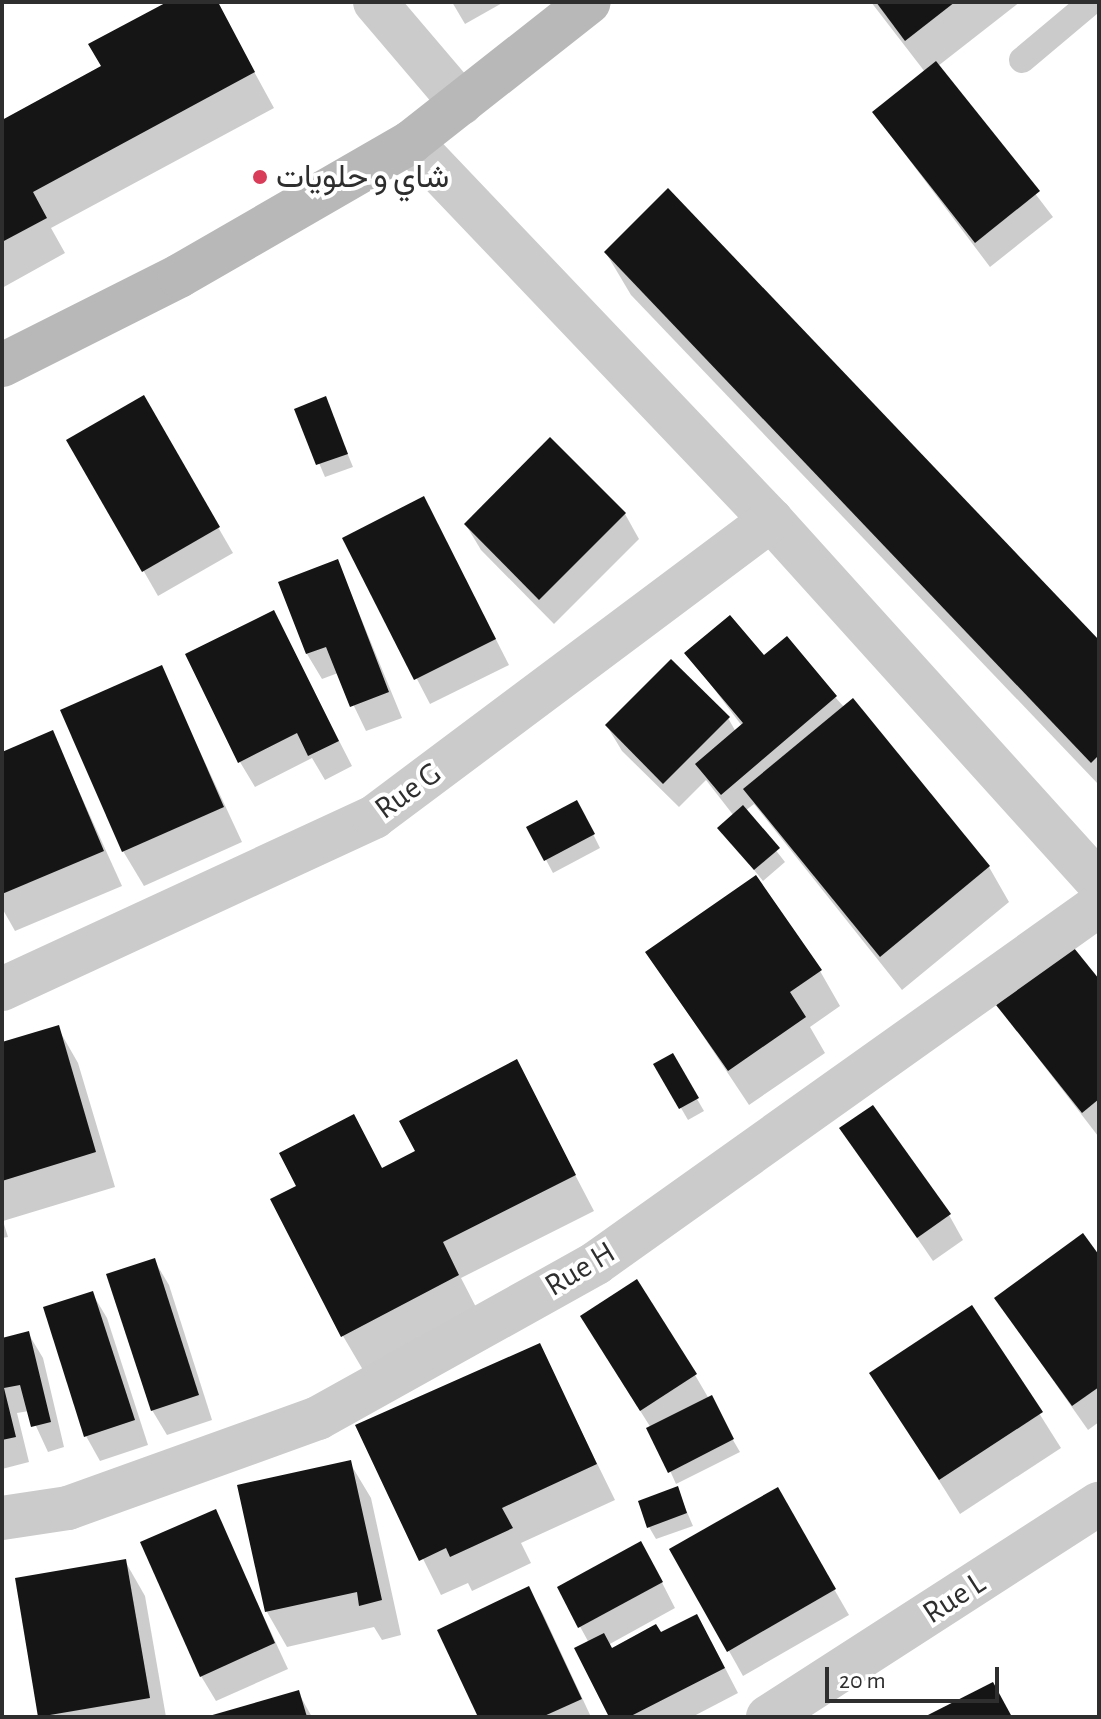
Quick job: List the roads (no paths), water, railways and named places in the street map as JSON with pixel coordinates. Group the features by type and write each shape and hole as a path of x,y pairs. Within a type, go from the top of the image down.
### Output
{"main road":[{"path":"2,365 179,276 411,142 589,2"}],"street":[{"path":"375,2 461,103"},
{"path":"411,142 771,520 1099,883"},
{"name":"Rue G","path":"2,989 374,817 771,520"},
{"name":"Rue H","path":"2,1518 68,1508 318,1418 582,1271 1099,905"},
{"name":"Rue L","path":"768,1717 1099,1504"}],"lane":[{"path":"1022,60 1091,2"}],"place":[{"name":"شاي و حلويات","path":"260,177"}]}
